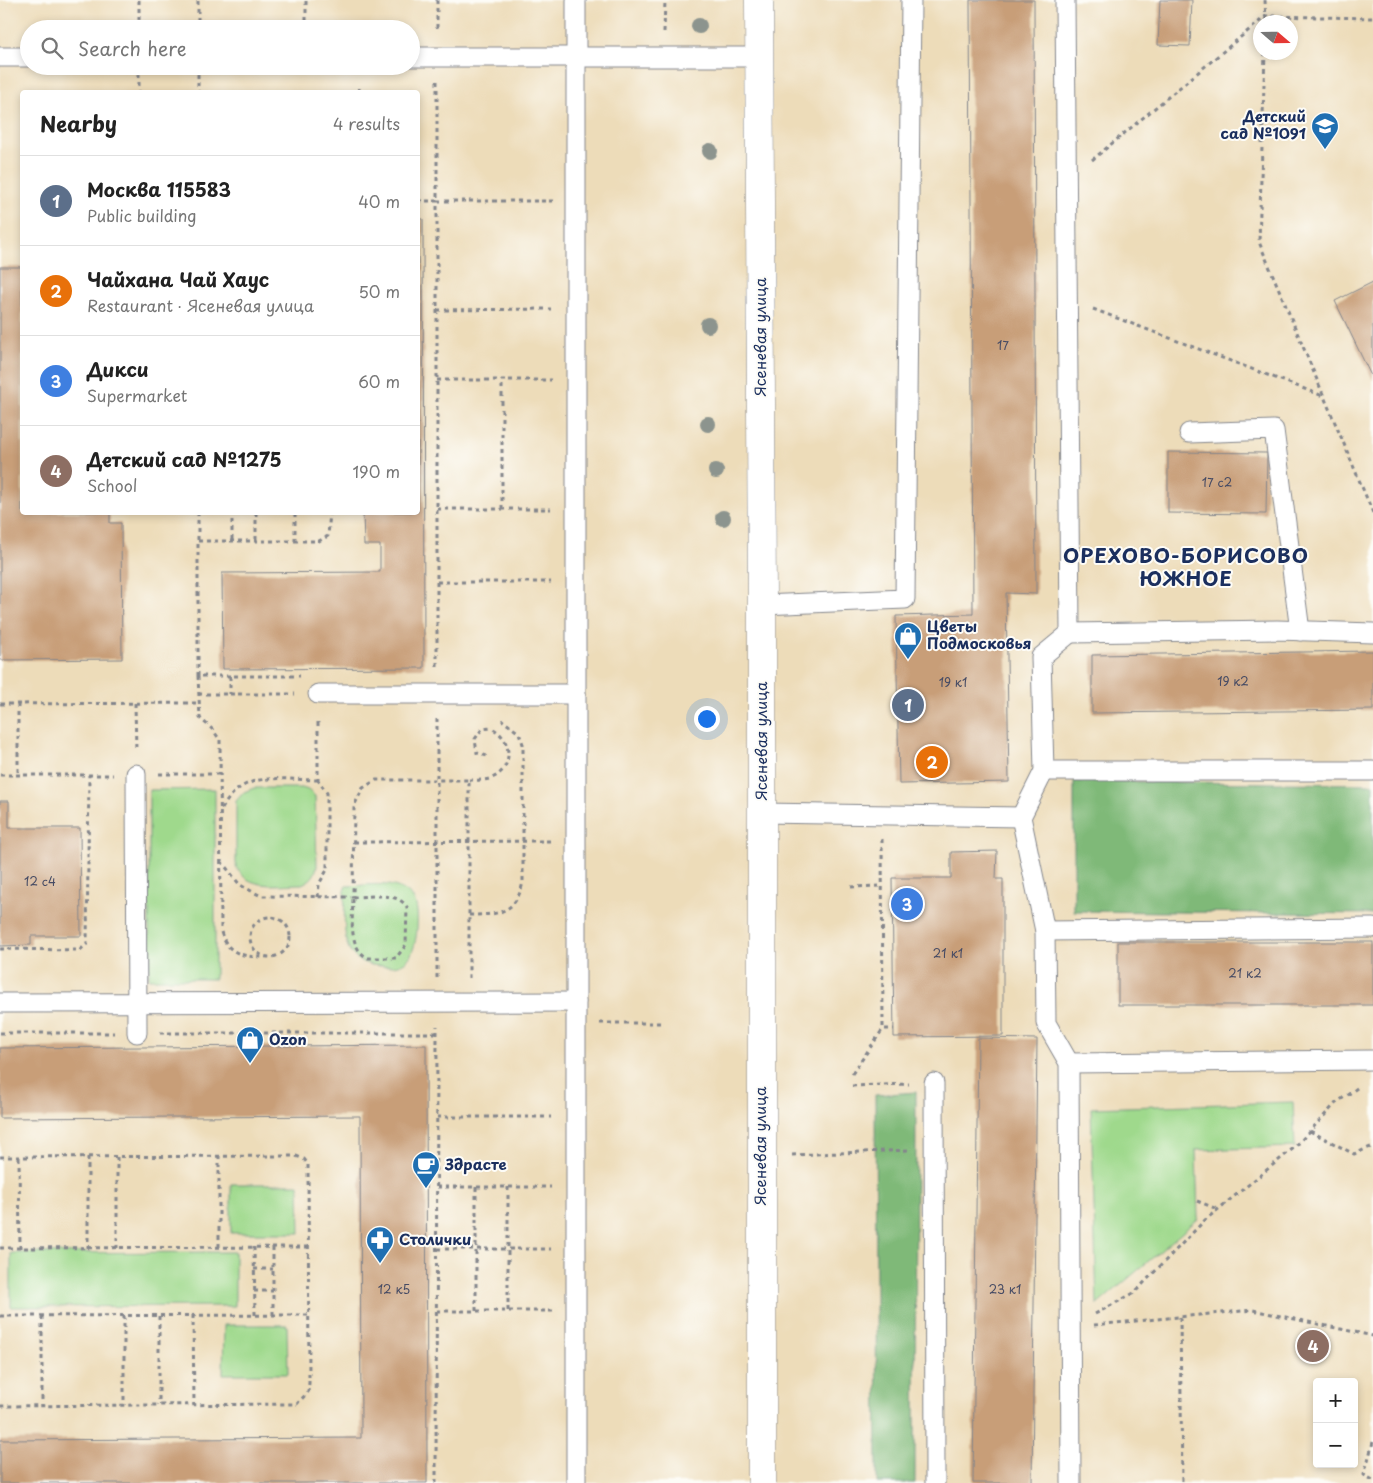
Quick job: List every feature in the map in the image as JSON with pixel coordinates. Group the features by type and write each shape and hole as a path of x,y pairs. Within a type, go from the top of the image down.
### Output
{"main road":[{"name":"Ясеневая улица","path":"759,0 762,605 762,1483"}],"lane":[{"path":"576,0 576,1483"},
{"path":"762,605 905,599 910,0"},
{"path":"1065,0 1070,633"},
{"path":"0,57 20,57"},
{"path":"420,57 759,57"},
{"path":"1189,433 1274,430 1300,631"},
{"path":"1071,1483 1068,1063 1046,1023 1045,931 1021,817 1044,771 1041,657 1070,633 1300,631 1373,634"},
{"path":"318,694 576,694"},
{"path":"1044,771 1373,771"},
{"path":"136,774 137,1033"},
{"path":"762,813 881,813 1021,817"},
{"path":"1045,931 1373,928"},
{"path":"0,1003 576,1002"},
{"path":"1068,1063 1373,1060"},
{"path":"934,1083 935,1483"}],"path":[{"path":"139,0 139,20"},
{"path":"198,0 198,20"},
{"path":"306,0 306,20"},
{"path":"437,0 437,676"},
{"path":"665,0 665,57"},
{"path":"1265,0 1266,15"},
{"path":"1298,17 1373,18"},
{"path":"1067,181 1253,27"},
{"path":"1265,60 1259,242 1373,513"},
{"path":"139,75 139,90"},
{"path":"198,75 198,90"},
{"path":"420,201 577,201"},
{"path":"1068,300 1324,396"},
{"path":"437,310 576,309"},
{"path":"437,380 576,380"},
{"path":"502,380 502,509"},
{"path":"437,509 576,509"},
{"path":"198,515 198,703 200,718 213,730 220,740 221,932 223,939 231,950 240,956 266,957 280,955 289,944 288,930 285,924 273,917 259,920 250,930 251,944 254,950 266,957"},
{"path":"232,515 232,541"},
{"path":"256,515 256,541"},
{"path":"295,515 295,541"},
{"path":"198,541 295,541 326,539 330,532 330,515"},
{"path":"437,582 576,582"},
{"path":"198,676 308,676"},
{"path":"230,676 230,694"},
{"path":"198,694 318,694 318,780 327,793 327,870 319,884 318,897"},
{"path":"0,704 198,703"},
{"path":"18,704 18,775"},
{"path":"135,704 136,774"},
{"path":"437,718 446,718"},
{"path":"469,915 493,915 502,912 516,902 523,882 523,744 519,734 511,726 498,719"},
{"path":"221,861 240,885 261,896 353,896 393,897 404,902 407,907 407,940 404,949 396,958 368,958 356,948 353,896 354,806 362,788 376,780 469,780 492,778 499,774 507,762 508,750 505,739 491,728 482,729 475,736 476,751 481,756 487,756"},
{"path":"436,1483 437,756"},
{"path":"0,949 80,950 87,944 89,775"},
{"path":"221,812 229,796 236,789 252,780 318,780"},
{"path":"469,780 469,1003"},
{"path":"852,1074 883,1029 881,813"},
{"path":"354,842 576,841"},
{"path":"851,887 882,886"},
{"path":"576,1023 664,1023"},
{"path":"883,1029 894,1029"},
{"path":"0,1033 437,1033"},
{"path":"1071,1328 1134,1293 1217,1209 1296,1146 1336,1103 1366,1081"},
{"path":"852,1086 934,1083"},
{"path":"437,1117 576,1117"},
{"path":"1310,1131 1354,1154 1373,1146"},
{"path":"761,1157 934,1149"},
{"path":"219,1156 219,1247"},
{"path":"0,1158 296,1156 304,1159 308,1164 309,1171 309,1383 308,1392 297,1404 0,1406"},
{"path":"19,1157 20,1248"},
{"path":"88,1157 88,1248"},
{"path":"117,1157 117,1248"},
{"path":"437,1187 576,1187"},
{"path":"476,1187 476,1311"},
{"path":"508,1187 508,1311"},
{"path":"1197,1201 1217,1209"},
{"path":"254,1247 255,1315"},
{"path":"273,1247 273,1315"},
{"path":"0,1248 309,1247"},
{"path":"437,1249 576,1248"},
{"path":"254,1269 273,1269"},
{"path":"254,1291 273,1291"},
{"path":"1071,1328 1253,1310 1373,1336"},
{"path":"437,1312 576,1311"},
{"path":"194,1315 194,1405"},
{"path":"0,1316 309,1315"},
{"path":"42,1316 42,1405"},
{"path":"124,1316 124,1405"},
{"path":"159,1316 159,1405"},
{"path":"1180,1317 1182,1483"},
{"path":"1373,1442 1364,1475 1373,1480"}],"green space":[{"path":"1074,781 1373,784 1373,914 1074,911"},
{"path":"254,788 302,788 315,796 317,866 314,875 302,884 273,885 255,883 241,874 236,866 236,801 244,792"},
{"path":"215,789 215,979 149,979 149,790"},
{"path":"389,885 402,889 412,896 417,908 417,932 413,949 405,962 394,966 372,965 360,961 351,952 345,933 345,886"},
{"path":"916,1092 915,1483 877,1483 875,1095"},
{"path":"1293,1102 1295,1147 1196,1150 1198,1219 1097,1305 1091,1108"},
{"path":"231,1184 299,1184 300,1233 231,1233"},
{"path":"235,1252 235,1306 11,1307 11,1253"},
{"path":"224,1325 287,1325 288,1374 223,1374"}],"building":[{"path":"970,0 1034,0 1036,594 1006,593 1009,782 899,784 896,616 973,614"},
{"path":"1160,0 1192,0 1190,46 1158,45"},
{"path":"420,219 423,219 424,668 223,669 222,573 380,572 380,545 364,545 363,515 420,515"},
{"path":"0,267 20,267 20,515 110,515 110,523 121,523 122,659 0,660"},
{"path":"1373,282 1373,380 1335,301"},
{"path":"1168,452 1267,453 1266,514 1168,513"},
{"path":"1373,651 1373,710 1092,713 1092,655"},
{"path":"0,801 9,801 9,828 80,828 81,936 31,936 31,945 0,946"},
{"path":"997,851 996,879 1003,879 1003,1036 894,1037 892,878 951,878 951,852"},
{"path":"1118,942 1373,942 1373,1005 1118,1005"},
{"path":"978,1038 1037,1039 1032,1483 973,1483"},
{"path":"426,1045 427,1483 0,1483 0,1440 361,1438 360,1116 0,1118 0,1048"}],"place":[{"name":"Детский сад №1091","path":"1325,150"},
{"name":"Цветы Подмосковья","path":"908,660"},
{"name":"Москва 115583","path":"908,705"},
{"name":"Чайхана Чай Хаус","path":"932,762"},
{"name":"Дикси","path":"907,904"},
{"name":"Ozon","path":"250,1064"},
{"name":"Здрасте","path":"426,1189"},
{"name":"Столички","path":"380,1264"},
{"name":"Детский сад №1275","path":"1313,1346"}],"district":[{"name":"ОРЕХОВО-БОРИСОВО ЮЖНОЕ","path":"1186,568"}]}
